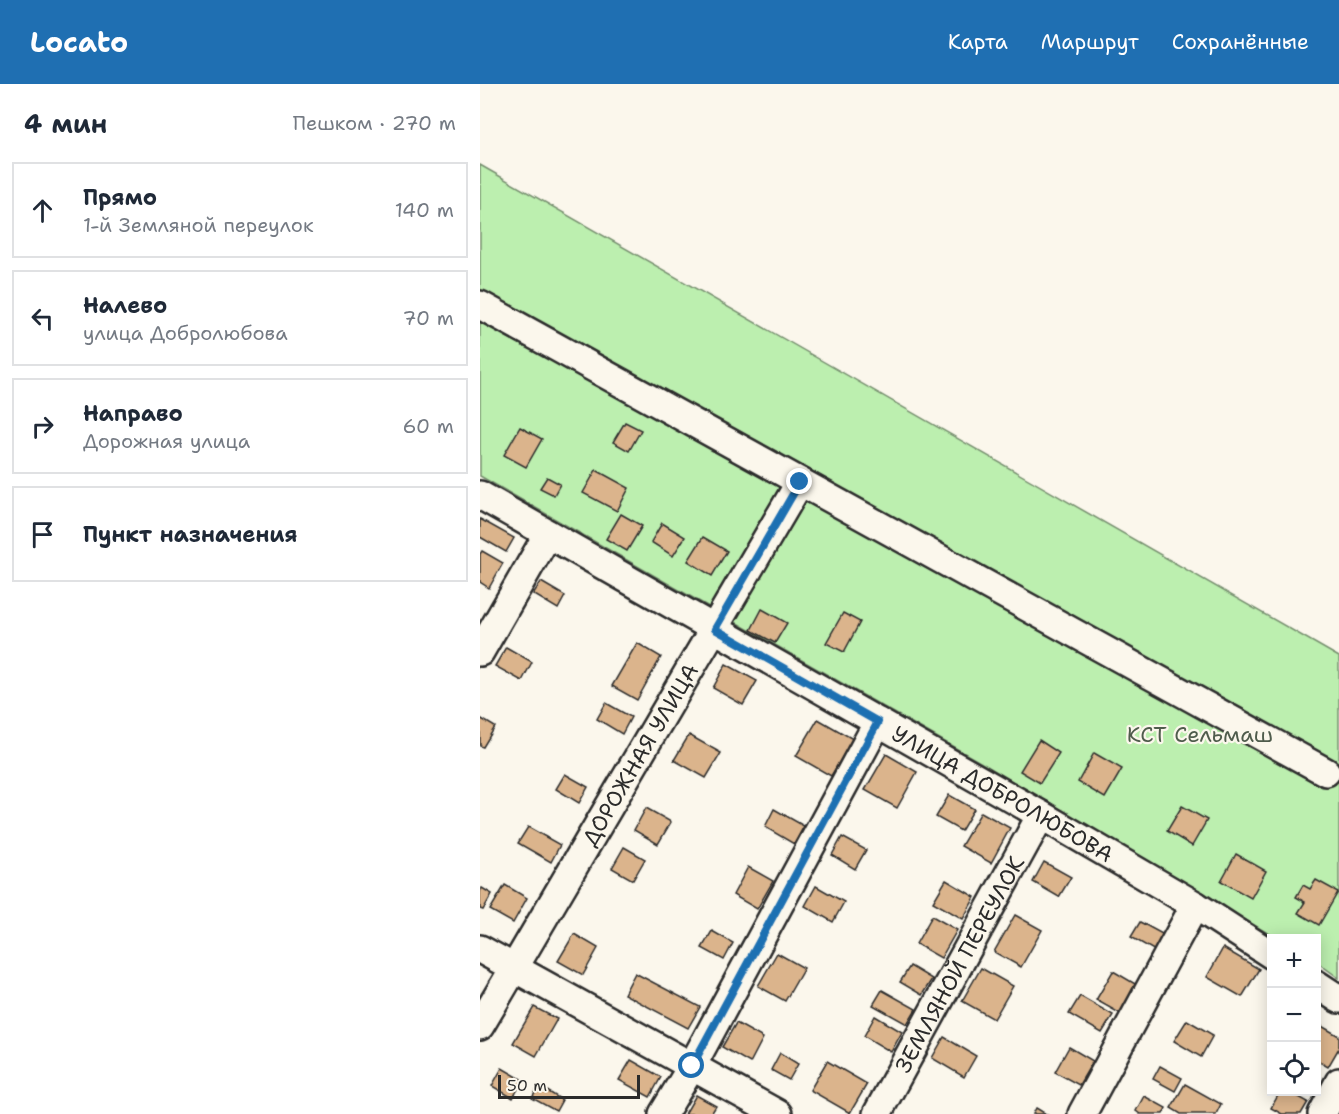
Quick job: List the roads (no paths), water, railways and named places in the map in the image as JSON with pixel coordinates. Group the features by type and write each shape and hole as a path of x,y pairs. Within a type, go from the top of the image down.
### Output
{"street":[{"path":"480,305 1326,772"},
{"name":"ДОРОЖНАЯ УЛИЦА","path":"480,1026 800,482"},
{"name":"УЛИЦА ДОБРОЛЮБОВА","path":"480,495 1041,815 1195,905 1267,952"},
{"path":"480,652 548,534"},
{"path":"663,1114 692,1066 878,722"},
{"name":"ЗЕМЛЯНОЙ ПЕРЕУЛОК","path":"877,1114 1041,815"},
{"path":"1082,1114 1195,905"},
{"path":"480,949 778,1114"},
{"path":"1321,987 1339,999"},
{"path":"1322,1114 1339,1082"}],"park label":[{"name":"КСТ Сельмаш","path":"1200,734"}]}
